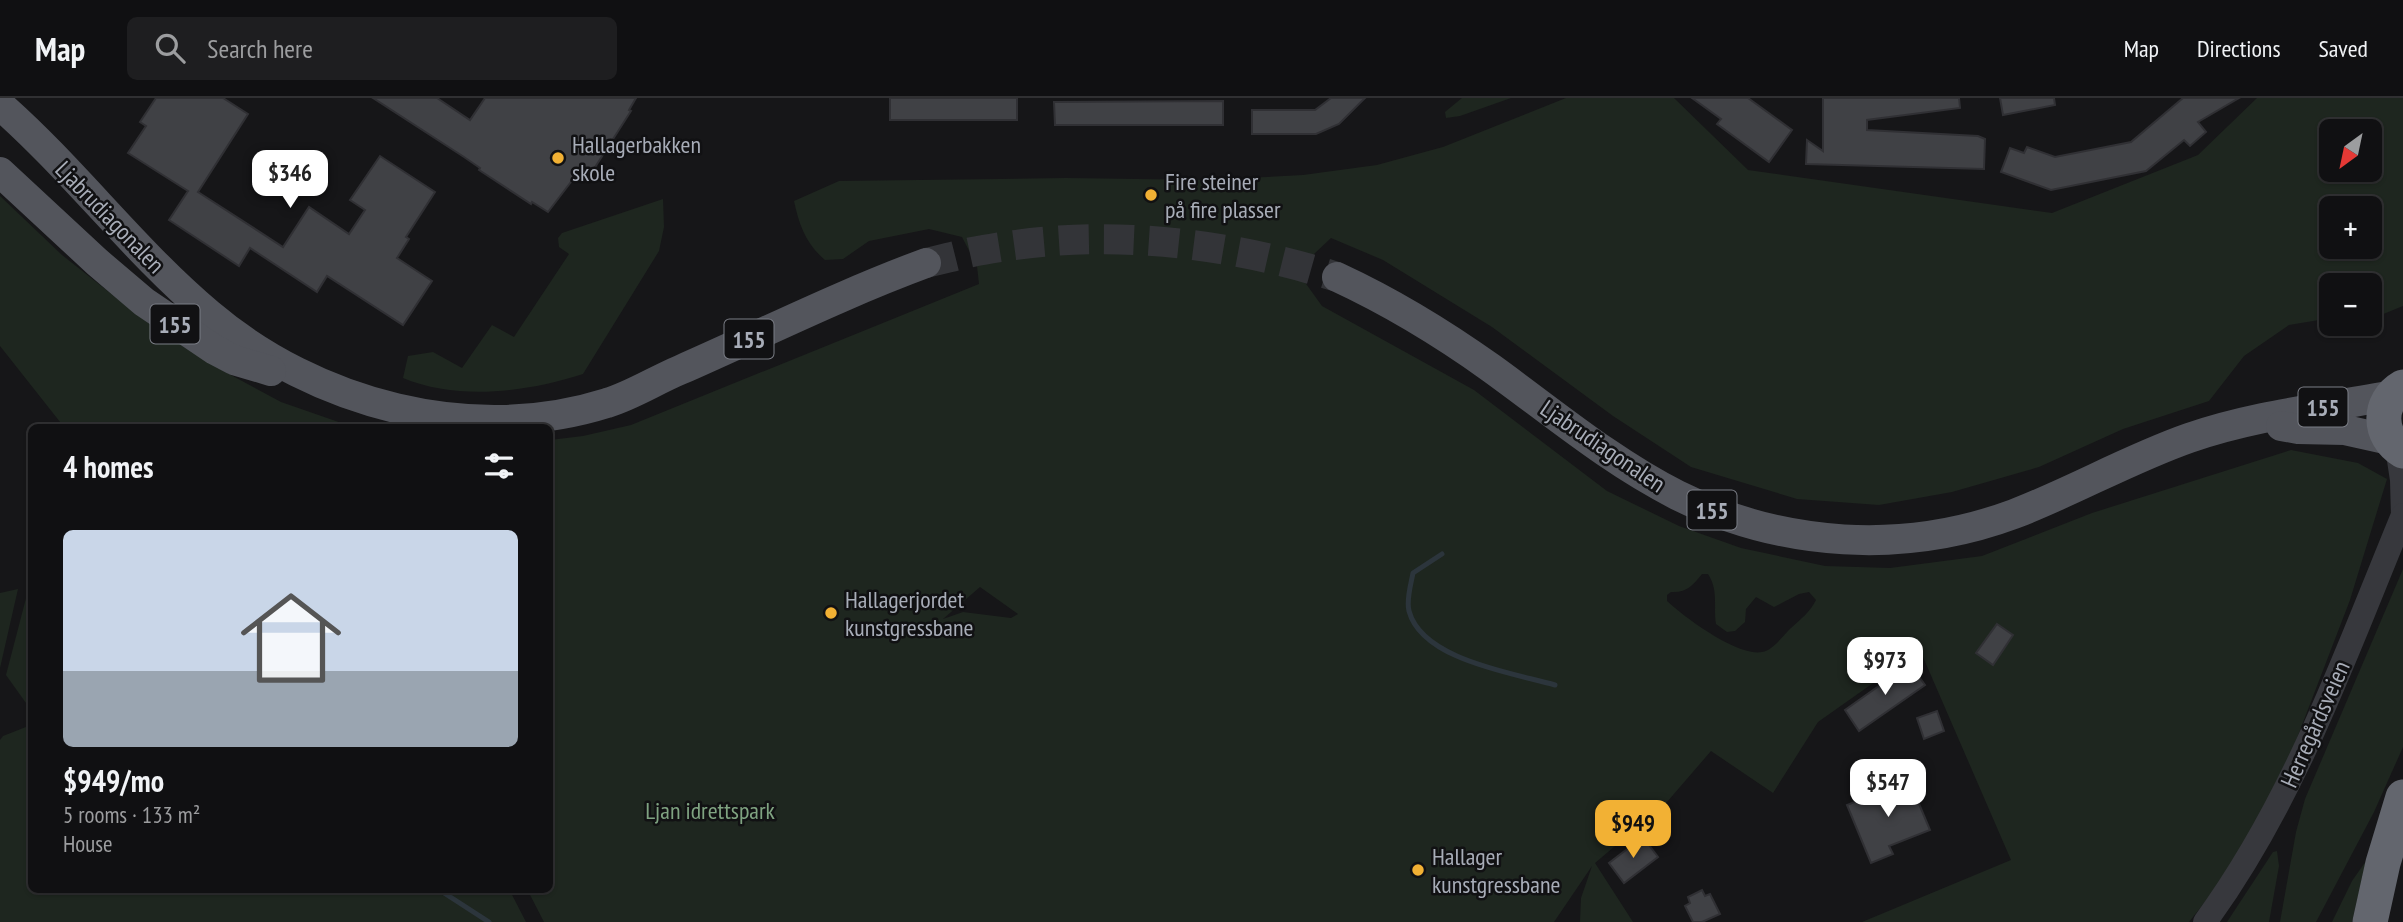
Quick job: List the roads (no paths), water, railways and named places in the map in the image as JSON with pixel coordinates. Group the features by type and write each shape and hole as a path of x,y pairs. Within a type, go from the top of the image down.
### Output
{"highway":[{"path":"2397,446 2384,425 2383,417 2398,391"},
{"path":"2370,922 2383,863 2403,797"}],"main road":[{"name":"Ljabrudiagonalen","path":"0,105 178,288 245,342 274,361 319,384 374,403 435,415 493,419 533,417 572,412 608,403 869,284 926,263"},
{"name":"155","path":"0,172 127,288 197,339 234,360 319,384"},
{"name":"Ljabrudiagonalen","path":"1337,277 1426,324 1640,474 1709,509 1758,526 1797,535 1843,540 1903,540 1976,525 2056,496 2165,446 2223,427 2398,391"},
{"name":"Ljabrudiagonalen","path":"2253,422 2298,429 2345,430 2397,446"}],"street":[{"name":"Herregårdsveien","path":"2205,922 2262,835 2307,747 2403,515 2397,446"}],"waterway":[{"path":"1442,554 1413,573 1408,607 1417,628 1431,642 1471,662 1555,685"},
{"path":"444,893 489,922"}],"tunnel":[{"path":"926,263 1027,243 1117,239 1251,254 1337,277"}],"place":[{"name":"Hallagerbakken skole","path":"558,158"},
{"name":"Fire steiner på fire plasser","path":"1151,195"},
{"name":"Hallagerjordet kunstgressbane","path":"831,613"},
{"name":"Hallager kunstgressbane","path":"1418,870"}],"park label":[{"name":"Ljan idrettspark","path":"710,810"}]}
